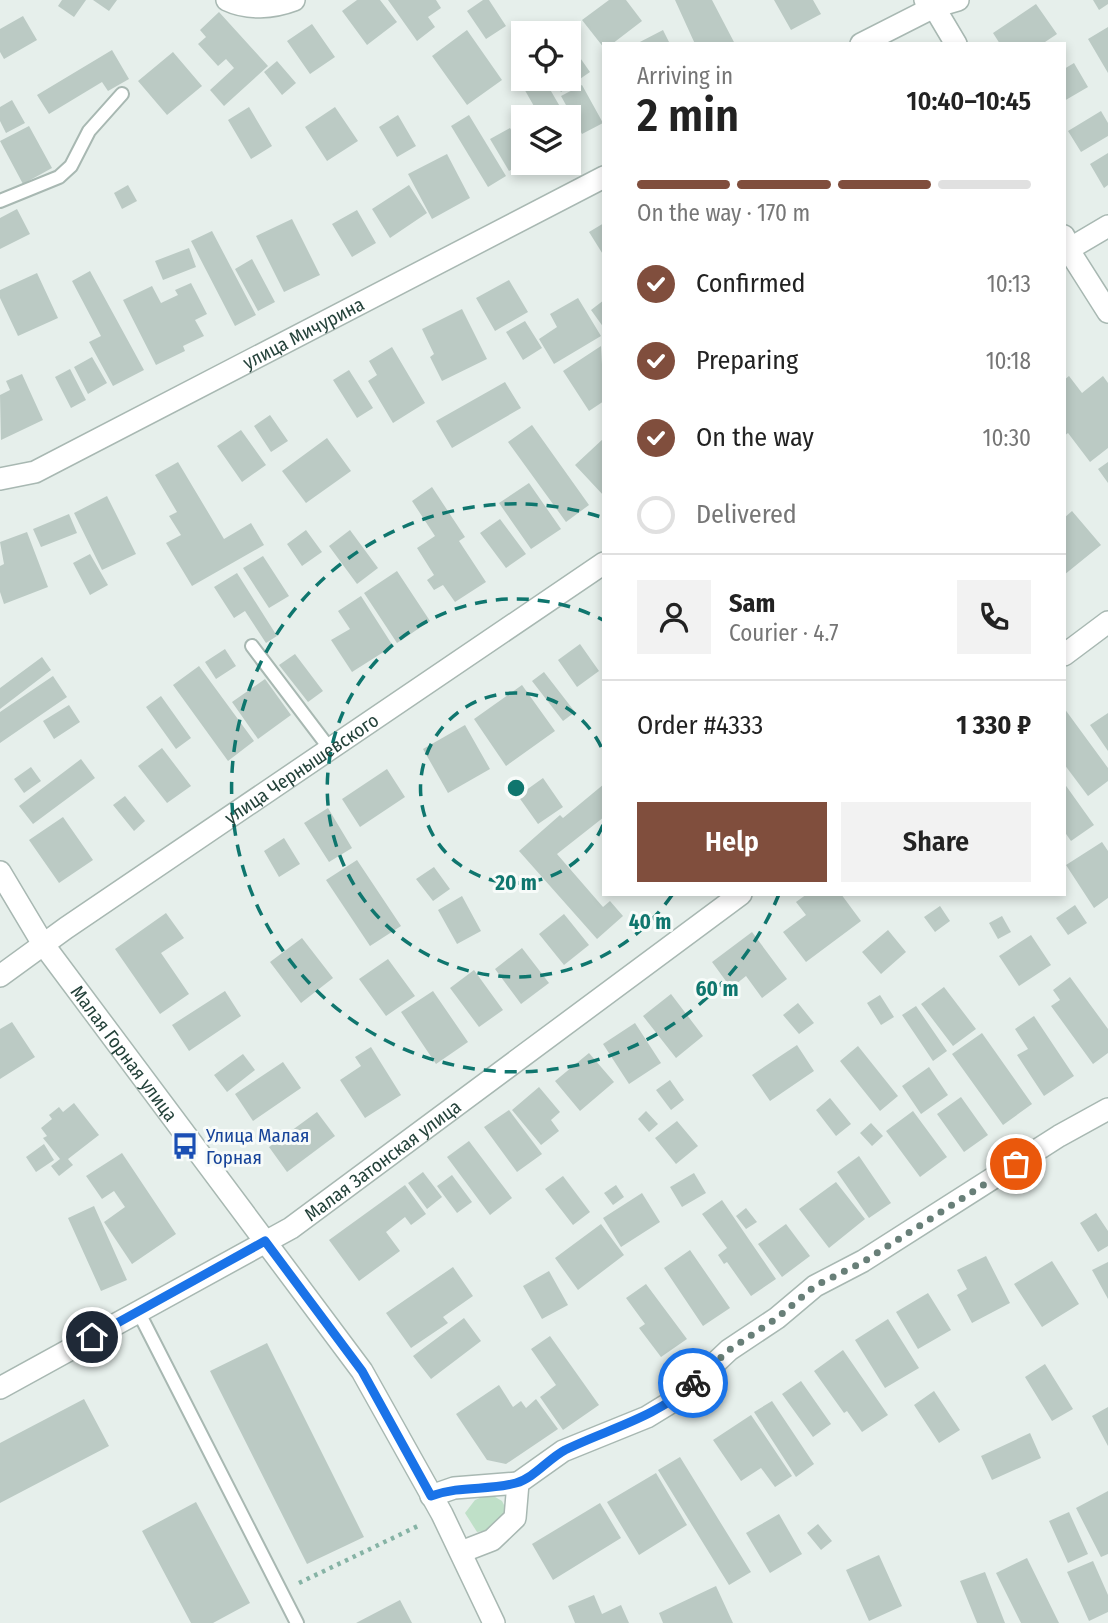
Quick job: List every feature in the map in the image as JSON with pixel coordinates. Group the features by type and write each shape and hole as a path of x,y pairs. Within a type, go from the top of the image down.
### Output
{"street":[{"path":"227,0 257,7 281,5 294,0"},
{"path":"864,42 930,4 958,0"},
{"path":"930,4 955,42"},
{"name":"улица Мичурина","path":"0,479 35,472 602,178"},
{"path":"1066,246 1108,226"},
{"path":"1066,248 1108,312"},
{"name":"улица Чернышевского","path":"0,976 43,944 602,565"},
{"path":"1066,654 1108,622"},
{"name":"Малая Горная улица","path":"0,872 43,944 362,1371 442,1514 494,1623"},
{"name":"Малая Затонская улица","path":"0,1388 291,1228 738,896"},
{"path":"431,1496 453,1488 518,1483 563,1451 647,1417 678,1398 729,1350 777,1318 815,1286 863,1262 1059,1136 1108,1109"},
{"path":"461,1552 492,1540 515,1518 518,1483"}],"lane":[{"path":"0,201 59,177 71,166 89,131 122,94"},
{"path":"253,646 330,749"},
{"path":"138,1311 279,1593 297,1623"}],"path":[{"path":"279,1593 442,1514"}],"green space":[{"path":"490,1494 502,1501 507,1511 491,1530 477,1532 465,1513 475,1500"}],"building":[{"path":"62,0 86,0 74,17 58,6"},
{"path":"93,0 117,0 109,11"},
{"path":"357,0 380,0 397,22 367,45 342,11"},
{"path":"388,0 436,0 441,8 428,17 435,27 417,41"},
{"path":"483,0 489,0 506,26 486,39 467,11"},
{"path":"609,0 626,0 642,21 615,42 602,42 602,45 582,20"},
{"path":"675,0 712,0 734,42 694,42"},
{"path":"774,0 813,0 821,14 791,30"},
{"path":"1093,0 1108,0 1108,4 1099,10"},
{"path":"1036,4 1057,34 1045,42 999,42 993,33"},
{"path":"219,12 268,66 224,106 210,90 234,68 226,59 218,66 198,44 206,37 200,30"},
{"path":"23,16 37,40 4,59 0,52 0,29"},
{"path":"312,24 335,57 310,74 287,41"},
{"path":"1108,27 1108,73 1088,39"},
{"path":"467,30 502,80 467,105 432,56"},
{"path":"663,30 669,42 640,42"},
{"path":"112,50 129,79 108,91 102,82 49,114 37,95"},
{"path":"173,52 202,86 167,115 138,81"},
{"path":"581,59 590,72 581,78"},
{"path":"277,61 296,83 282,95 264,72"},
{"path":"1074,63 1088,87 1066,100 1066,68"},
{"path":"582,85 602,124 582,134 581,105 566,105 561,96 571,91 581,91"},
{"path":"525,91 551,91 559,105 533,105"},
{"path":"12,100 25,123 6,133 0,121 0,107"},
{"path":"249,107 272,146 251,159 228,120"},
{"path":"335,107 358,141 327,161 305,127"},
{"path":"1101,111 1108,123 1108,136 1081,152 1068,131"},
{"path":"398,115 416,146 397,157 379,127"},
{"path":"469,115 506,176 488,187 451,126"},
{"path":"29,126 52,168 23,184 0,141"},
{"path":"510,128 511,170 509,171 490,139"},
{"path":"1108,153 1108,185 1104,188 1090,164"},
{"path":"447,154 470,198 432,219 408,174"},
{"path":"128,185 137,201 122,209 114,193"},
{"path":"409,185 427,213 390,238 372,209"},
{"path":"17,209 30,234 0,249 0,218"},
{"path":"357,210 376,243 352,257 332,224"},
{"path":"292,219 320,275 284,292 256,236"},
{"path":"602,224 602,253 589,232"},
{"path":"212,231 256,315 235,326 191,241"},
{"path":"189,248 196,267 163,280 155,261"},
{"path":"252,259 275,302 258,311 235,269"},
{"path":"90,271 144,370 113,386 89,342 101,336 72,281"},
{"path":"37,273 58,318 18,336 0,298 0,290"},
{"path":"509,280 528,312 495,331 476,298"},
{"path":"191,283 207,314 195,320 204,336 183,346 185,351 156,365 123,300 152,286 161,303 178,295 175,290"},
{"path":"578,298 601,336 554,364 539,339 557,327 550,314"},
{"path":"602,302 602,325 591,310"},
{"path":"462,309 487,359 442,381 430,357 434,354 422,329"},
{"path":"525,321 542,348 523,360 506,332"},
{"path":"601,346 602,402 589,411 563,371"},
{"path":"392,347 425,403 393,423 368,381 377,375 369,361"},
{"path":"92,357 107,383 88,394 74,367"},
{"path":"70,369 86,400 71,408 55,377"},
{"path":"349,370 373,408 357,418 333,380"},
{"path":"22,374 43,420 1,440 0,395 10,390 6,381"},
{"path":"1069,376 1082,393 1103,376 1108,383 1108,448 1090,462 1068,433 1066,434 1066,378"},
{"path":"505,382 521,408 452,448 436,421"},
{"path":"270,415 288,441 271,452 254,426"},
{"path":"532,425 589,505 566,522 508,442"},
{"path":"241,430 266,465 242,482 217,446"},
{"path":"327,438 351,471 306,503 282,471"},
{"path":"602,440 602,494 575,465"},
{"path":"178,462 224,539 251,523 264,545 192,586 166,543 181,535 169,516 177,512 155,475"},
{"path":"1108,462 1108,483 1098,469"},
{"path":"529,483 561,529 531,549 499,503"},
{"path":"432,487 465,537 459,541 486,582 455,602 443,585 434,590 427,580 434,575 417,548 435,536 412,501"},
{"path":"107,496 136,554 102,570 74,513"},
{"path":"1072,511 1101,545 1066,573 1066,516"},
{"path":"69,514 77,533 41,547 33,529"},
{"path":"500,519 526,554 506,568 480,533"},
{"path":"306,530 322,552 302,566 287,544"},
{"path":"350,530 378,568 357,584 329,546"},
{"path":"27,532 48,587 4,604 0,592 0,566 4,564 0,542"},
{"path":"90,554 108,585 90,595 73,563"},
{"path":"263,556 289,596 269,608 243,568"},
{"path":"397,571 430,621 397,643 364,593"},
{"path":"237,573 277,636 266,643 245,611 234,618 214,587"},
{"path":"361,596 393,646 352,672 331,640 350,629 338,611"},
{"path":"580,644 599,671 577,687 558,660"},
{"path":"225,649 236,666 216,679 205,662"},
{"path":"295,654 323,691 308,702 279,665"},
{"path":"42,657 51,670 0,709 0,688"},
{"path":"199,666 254,741 228,761 173,685"},
{"path":"544,672 575,712 563,721 532,681"},
{"path":"53,676 67,697 0,743 0,712"},
{"path":"265,679 291,715 258,739 232,702"},
{"path":"522,685 555,731 506,766 474,719"},
{"path":"161,696 191,738 176,749 146,707"},
{"path":"69,705 80,722 54,739 43,721"},
{"path":"1066,711 1108,768 1108,781 1088,796 1066,767"},
{"path":"1108,713 1108,751 1090,725"},
{"path":"465,725 490,769 448,793 423,749"},
{"path":"162,748 191,786 167,803 138,766"},
{"path":"81,759 95,778 33,824 19,806"},
{"path":"31,767 41,781 24,793 14,779"},
{"path":"387,769 405,797 360,827 342,799"},
{"path":"543,778 563,807 538,824 518,796"},
{"path":"602,786 602,819 557,854 603,907 610,901 623,916 597,939 519,851 560,815 563,818"},
{"path":"1066,786 1094,825 1071,841 1066,834"},
{"path":"125,796 145,821 134,831 113,805"},
{"path":"328,808 352,848 329,862 304,823"},
{"path":"63,817 93,860 59,883 29,840"},
{"path":"284,838 300,864 279,877 264,851"},
{"path":"1102,842 1108,851 1108,898 1094,908 1066,865"},
{"path":"357,860 401,926 370,946 326,880"},
{"path":"434,867 450,889 433,901 416,879"},
{"path":"462,896 481,931 457,944 438,910"},
{"path":"804,896 842,896 861,921 806,962 783,932 806,915 796,902"},
{"path":"1075,905 1087,923 1068,935 1056,918"},
{"path":"940,906 950,921 935,932 924,917"},
{"path":"166,913 184,938 161,953 189,994 160,1014 115,949"},
{"path":"564,914 589,945 564,965 539,934"},
{"path":"1002,916 1011,932 998,939 989,923"},
{"path":"888,930 906,952 881,974 862,952"},
{"path":"752,932 787,979 762,998 746,976 731,988 712,962"},
{"path":"1031,935 1051,965 1019,986 999,956"},
{"path":"302,938 333,978 301,1003 270,962"},
{"path":"522,948 549,983 521,1004 495,969"},
{"path":"388,959 415,996 386,1016 359,979"},
{"path":"474,970 503,1010 479,1027 450,988"},
{"path":"1070,977 1108,1029 1108,1053 1093,1064 1051,1006 1060,1000 1053,990"},
{"path":"944,987 976,1029 953,1046 921,1004"},
{"path":"225,991 241,1016 189,1051 172,1025"},
{"path":"433,991 468,1042 436,1064 401,1012"},
{"path":"671,994 703,1036 676,1058 643,1016"},
{"path":"880,995 894,1017 881,1025 867,1003"},
{"path":"798,1003 814,1023 799,1034 783,1015"},
{"path":"916,1006 947,1051 933,1061 902,1015"},
{"path":"1034,1016 1074,1076 1044,1096 1017,1055 1028,1049 1015,1029"},
{"path":"12,1022 35,1057 0,1079 0,1029"},
{"path":"635,1023 661,1063 629,1084 603,1044"},
{"path":"982,1033 1032,1104 1003,1125 952,1054"},
{"path":"797,1045 814,1071 770,1101 752,1075"},
{"path":"858,1046 898,1096 880,1111 840,1061"},
{"path":"371,1047 401,1095 365,1118 340,1080 361,1066 355,1057"},
{"path":"589,1053 614,1082 580,1111 555,1081"},
{"path":"243,1054 255,1070 227,1092 214,1075"},
{"path":"283,1062 301,1088 253,1121 235,1094"},
{"path":"929,1067 948,1095 921,1114 902,1086"},
{"path":"670,1080 684,1100 671,1110 656,1090"},
{"path":"539,1087 560,1112 551,1120 559,1131 541,1145 512,1110"},
{"path":"961,1097 988,1135 964,1152 937,1114"},
{"path":"830,1098 851,1124 836,1136 816,1110"},
{"path":"74,1103 99,1135 68,1159 73,1165 59,1176 51,1166 60,1159 43,1138 47,1136 41,1128 52,1119 49,1115 59,1107 63,1112"},
{"path":"509,1110 542,1154 517,1172 484,1127"},
{"path":"646,1111 658,1124 649,1132 638,1119"},
{"path":"913,1111 947,1157 920,1177 886,1131"},
{"path":"317,1112 335,1136 287,1172 269,1147"},
{"path":"677,1121 698,1146 676,1164 655,1138"},
{"path":"871,1123 883,1136 872,1146 860,1133"},
{"path":"469,1141 512,1198 490,1215 447,1157"},
{"path":"44,1144 54,1160 36,1172 26,1157"},
{"path":"122,1153 176,1234 132,1264 104,1222 125,1207 114,1191 102,1199 86,1176"},
{"path":"859,1156 891,1203 869,1218 837,1172"},
{"path":"423,1172 442,1197 427,1209 408,1183"},
{"path":"694,1173 706,1193 682,1207 670,1187"},
{"path":"452,1175 472,1202 457,1213 437,1186"},
{"path":"563,1176 590,1212 573,1225 545,1189"},
{"path":"836,1182 865,1219 829,1248 799,1209"},
{"path":"405,1185 426,1214 411,1225 405,1217 386,1232 400,1251 359,1281 329,1240"},
{"path":"616,1185 624,1197 613,1205 604,1193"},
{"path":"642,1193 660,1222 621,1247 603,1218"},
{"path":"722,1200 776,1279 751,1296 727,1262 724,1264 718,1255 727,1248 702,1214"},
{"path":"94,1206 127,1280 101,1291 68,1218"},
{"path":"746,1208 757,1222 746,1229 736,1216"},
{"path":"1096,1213 1108,1231 1108,1246 1098,1252 1080,1223"},
{"path":"601,1224 624,1255 578,1290 555,1258"},
{"path":"786,1224 810,1256 782,1277 758,1244"},
{"path":"690,1250 730,1308 703,1326 664,1268"},
{"path":"986,1256 1010,1303 972,1323 957,1295 967,1289 957,1270"},
{"path":"1052,1261 1079,1304 1042,1327 1014,1284"},
{"path":"1108,1262 1108,1299 1092,1270"},
{"path":"453,1267 473,1296 443,1317 448,1323 411,1348 386,1313"},
{"path":"549,1271 568,1305 542,1319 523,1286"},
{"path":"646,1284 687,1339 661,1357 639,1328 645,1324 626,1298"},
{"path":"928,1293 951,1330 918,1349 896,1312"},
{"path":"464,1318 481,1341 431,1379 413,1356"},
{"path":"888,1319 919,1368 885,1388 855,1340"},
{"path":"550,1336 599,1405 563,1430 540,1397 556,1385 531,1349"},
{"path":"267,1343 364,1537 307,1564 210,1371"},
{"path":"843,1350 888,1415 862,1432 847,1411 844,1413 814,1371"},
{"path":"1045,1364 1073,1409 1052,1421 1025,1377"},
{"path":"801,1381 831,1424 813,1437 782,1394"},
{"path":"499,1385 513,1407 521,1401 526,1408 536,1399 558,1429 506,1464 487,1460 456,1414"},
{"path":"934,1391 960,1430 939,1443 914,1405"},
{"path":"84,1399 109,1446 0,1503 0,1443"},
{"path":"772,1401 814,1464 796,1477 754,1412"},
{"path":"1108,1407 1108,1446 1092,1416"},
{"path":"751,1415 792,1476 775,1487 761,1468 741,1481 713,1440"},
{"path":"1030,1433 1041,1458 992,1480 981,1456"},
{"path":"680,1457 751,1572 729,1585 658,1470"},
{"path":"656,1473 687,1525 639,1555 607,1502"},
{"path":"1108,1491 1108,1554 1101,1557 1076,1508"},
{"path":"196,1502 250,1603 213,1623 191,1623 142,1531"},
{"path":"600,1503 621,1538 553,1580 532,1544"},
{"path":"1069,1512 1088,1554 1068,1563 1049,1521"},
{"path":"779,1514 802,1554 770,1573 746,1533"},
{"path":"818,1524 832,1541 821,1550 807,1533"},
{"path":"879,1555 902,1606 869,1621 846,1570"},
{"path":"1027,1558 1059,1623 1021,1623 996,1573"},
{"path":"1093,1561 1108,1595 1108,1612 1089,1621 1067,1572"},
{"path":"985,1572 1005,1623 977,1623 960,1581"},
{"path":"716,1586 733,1623 663,1623 659,1613"},
{"path":"594,1595 602,1614 621,1605 629,1623 575,1623 568,1606"},
{"path":"400,1600 412,1623 356,1623"}],"way so far":[{"path":"693,1383 729,1350 777,1318 815,1286 863,1262 1016,1164"}],"place":[{"name":"Улица Малая Горная","path":"185,1146"}],"route":[{"path":"92,1337 265,1241 362,1371 431,1496 453,1488 518,1483 563,1451 647,1417 678,1398 693,1383"}]}
